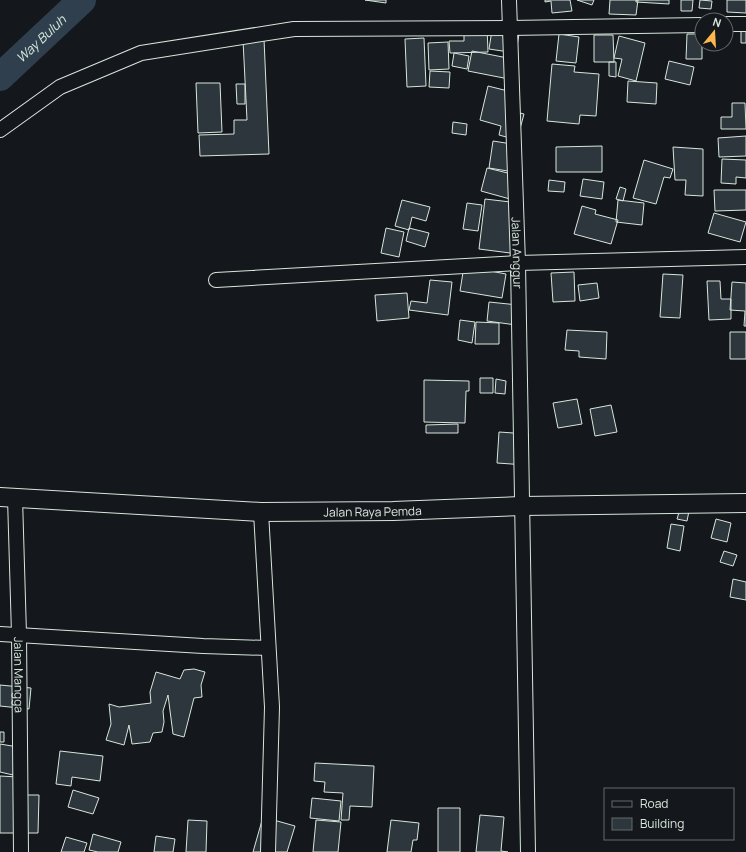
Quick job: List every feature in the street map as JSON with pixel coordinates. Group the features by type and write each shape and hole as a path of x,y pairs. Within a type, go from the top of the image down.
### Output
{"street":[{"name":"Jalan Anggur","path":"509,0 518,264 528,852"},
{"path":"734,24 746,24"},
{"path":"0,130 60,87 141,52 294,29 694,25"},
{"path":"216,280 518,264 746,257"},
{"name":"Jalan Raya Pemda","path":"8,498 261,512 393,511 522,506 746,503"},
{"name":"Jalan Mangga","path":"8,498 19,634 21,852"},
{"path":"261,512 272,707 268,852"},
{"path":"0,634 203,646 268,648"}],"building":[{"path":"365,0 386,0 386,3"},
{"path":"545,0 570,0 572,11 552,13 551,1 545,2"},
{"path":"577,0 594,0 592,5"},
{"path":"610,0 638,0 636,15 609,14"},
{"path":"636,0 669,0 669,4 636,2"},
{"path":"681,0 693,0 692,11 681,11"},
{"path":"700,0 712,1 711,9 699,8"},
{"path":"727,0 746,0 746,13 727,12"},
{"path":"487,27 488,52 450,53 449,41 464,41 464,28"},
{"path":"741,27 746,27 746,43 741,43"},
{"path":"492,30 519,34 516,53 489,49"},
{"path":"559,34 579,37 576,63 556,61"},
{"path":"687,34 694,34 694,52 702,52 702,59 686,59"},
{"path":"594,35 613,35 614,62 594,62"},
{"path":"619,36 645,43 636,81 618,76 622,59 614,58"},
{"path":"424,38 426,86 407,87 405,39"},
{"path":"264,39 269,154 200,156 199,135 234,134 234,120 247,120 243,40"},
{"path":"448,42 449,69 429,70 428,43"},
{"path":"472,51 518,60 514,80 468,71"},
{"path":"454,53 469,56 467,69 452,66"},
{"path":"669,61 694,67 690,85 665,79"},
{"path":"609,62 616,62 616,77 609,76"},
{"path":"552,64 575,66 574,72 599,74 596,116 580,115 579,124 547,121"},
{"path":"430,71 450,72 449,88 429,87"},
{"path":"628,81 657,83 656,104 627,102"},
{"path":"196,83 220,83 222,132 198,133"},
{"path":"236,84 245,84 245,104 237,104"},
{"path":"488,86 512,92 508,110 524,114 517,140 499,135 501,126 480,120"},
{"path":"732,103 745,103 746,129 721,129 721,117 732,117"},
{"path":"453,122 467,124 466,135 452,133"},
{"path":"746,136 746,156 719,157 718,138"},
{"path":"493,141 512,144 508,171 489,168"},
{"path":"602,146 602,172 556,172 556,147"},
{"path":"673,147 703,149 703,196 685,195 686,180 675,180"},
{"path":"722,159 746,160 746,178 736,177 736,184 721,183"},
{"path":"644,160 673,169 670,178 664,177 656,204 633,198"},
{"path":"487,168 516,175 510,199 481,191"},
{"path":"583,179 604,182 602,199 580,196"},
{"path":"549,180 565,182 564,192 548,191"},
{"path":"620,187 626,189 623,201 616,199"},
{"path":"714,190 746,190 746,210 715,211"},
{"path":"485,199 519,203 518,254 479,249"},
{"path":"402,200 430,207 426,221 412,217 409,230 395,226"},
{"path":"618,200 644,203 642,225 616,222"},
{"path":"467,203 482,205 478,231 463,229"},
{"path":"582,206 596,210 595,214 618,220 611,244 574,234"},
{"path":"714,213 746,222 740,242 708,233"},
{"path":"386,228 404,232 399,257 381,253"},
{"path":"409,228 429,233 425,247 406,241"},
{"path":"464,266 506,274 502,298 460,291"},
{"path":"574,272 575,301 553,302 551,273"},
{"path":"663,274 683,275 680,318 660,317"},
{"path":"430,280 452,282 448,315 409,310 411,301 427,303"},
{"path":"707,281 720,281 721,299 731,299 731,319 709,320"},
{"path":"732,282 746,283 746,326 744,326 745,311 730,310"},
{"path":"597,283 599,298 580,301 578,285"},
{"path":"407,293 409,318 377,321 375,295"},
{"path":"489,302 518,305 516,325 487,321"},
{"path":"460,320 475,322 472,343 458,340"},
{"path":"476,322 499,323 499,344 475,344"},
{"path":"567,330 607,332 606,359 579,357 579,351 565,350"},
{"path":"730,332 746,332 746,359 730,359"},
{"path":"480,378 493,378 493,393 480,393"},
{"path":"496,379 506,381 505,394 495,393"},
{"path":"424,380 469,381 469,391 466,391 465,423 424,422"},
{"path":"577,399 582,424 558,428 553,403"},
{"path":"611,405 617,432 595,436 590,409"},
{"path":"458,424 458,433 426,433 426,425"},
{"path":"499,432 528,434 526,465 497,463"},
{"path":"680,509 689,511 687,521 677,519"},
{"path":"716,519 731,523 727,542 711,538"},
{"path":"671,524 684,526 680,551 667,548"},
{"path":"724,551 737,555 733,566 720,562"},
{"path":"733,579 746,582 746,600 730,597"},
{"path":"194,669 205,672 201,685 202,697 194,698 184,737 173,734 168,695 163,711 164,722 162,732 153,733 150,742 132,744 129,725 124,745 106,740 111,724 109,704 119,707 151,703 150,692 156,672 180,679 184,670"},
{"path":"0,685 31,688 29,709 0,706"},
{"path":"0,732 4,732 4,742 0,742"},
{"path":"0,744 18,747 13,775 0,772"},
{"path":"60,751 103,756 100,781 72,777 71,786 56,784"},
{"path":"315,763 374,766 372,807 350,806 349,820 341,820 343,793 324,792 325,782 314,781"},
{"path":"0,776 18,777 18,795 39,795 38,833 0,833"},
{"path":"73,790 99,798 93,814 68,807"},
{"path":"312,798 341,801 339,821 310,818"},
{"path":"438,808 460,808 460,852 438,852"},
{"path":"480,815 504,817 501,851 508,852 476,852"},
{"path":"263,817 295,826 287,852 253,852"},
{"path":"188,820 207,821 206,852 186,852"},
{"path":"316,820 341,822 338,852 313,852"},
{"path":"391,820 419,823 417,840 413,840 411,852 387,852"},
{"path":"93,834 121,842 118,852 98,852 89,850"},
{"path":"156,836 175,839 173,852 154,852"},
{"path":"66,837 87,843 84,852 61,852"}],"waterway":[{"name":"Way Buluh","path":"0,77 82,0"}]}
